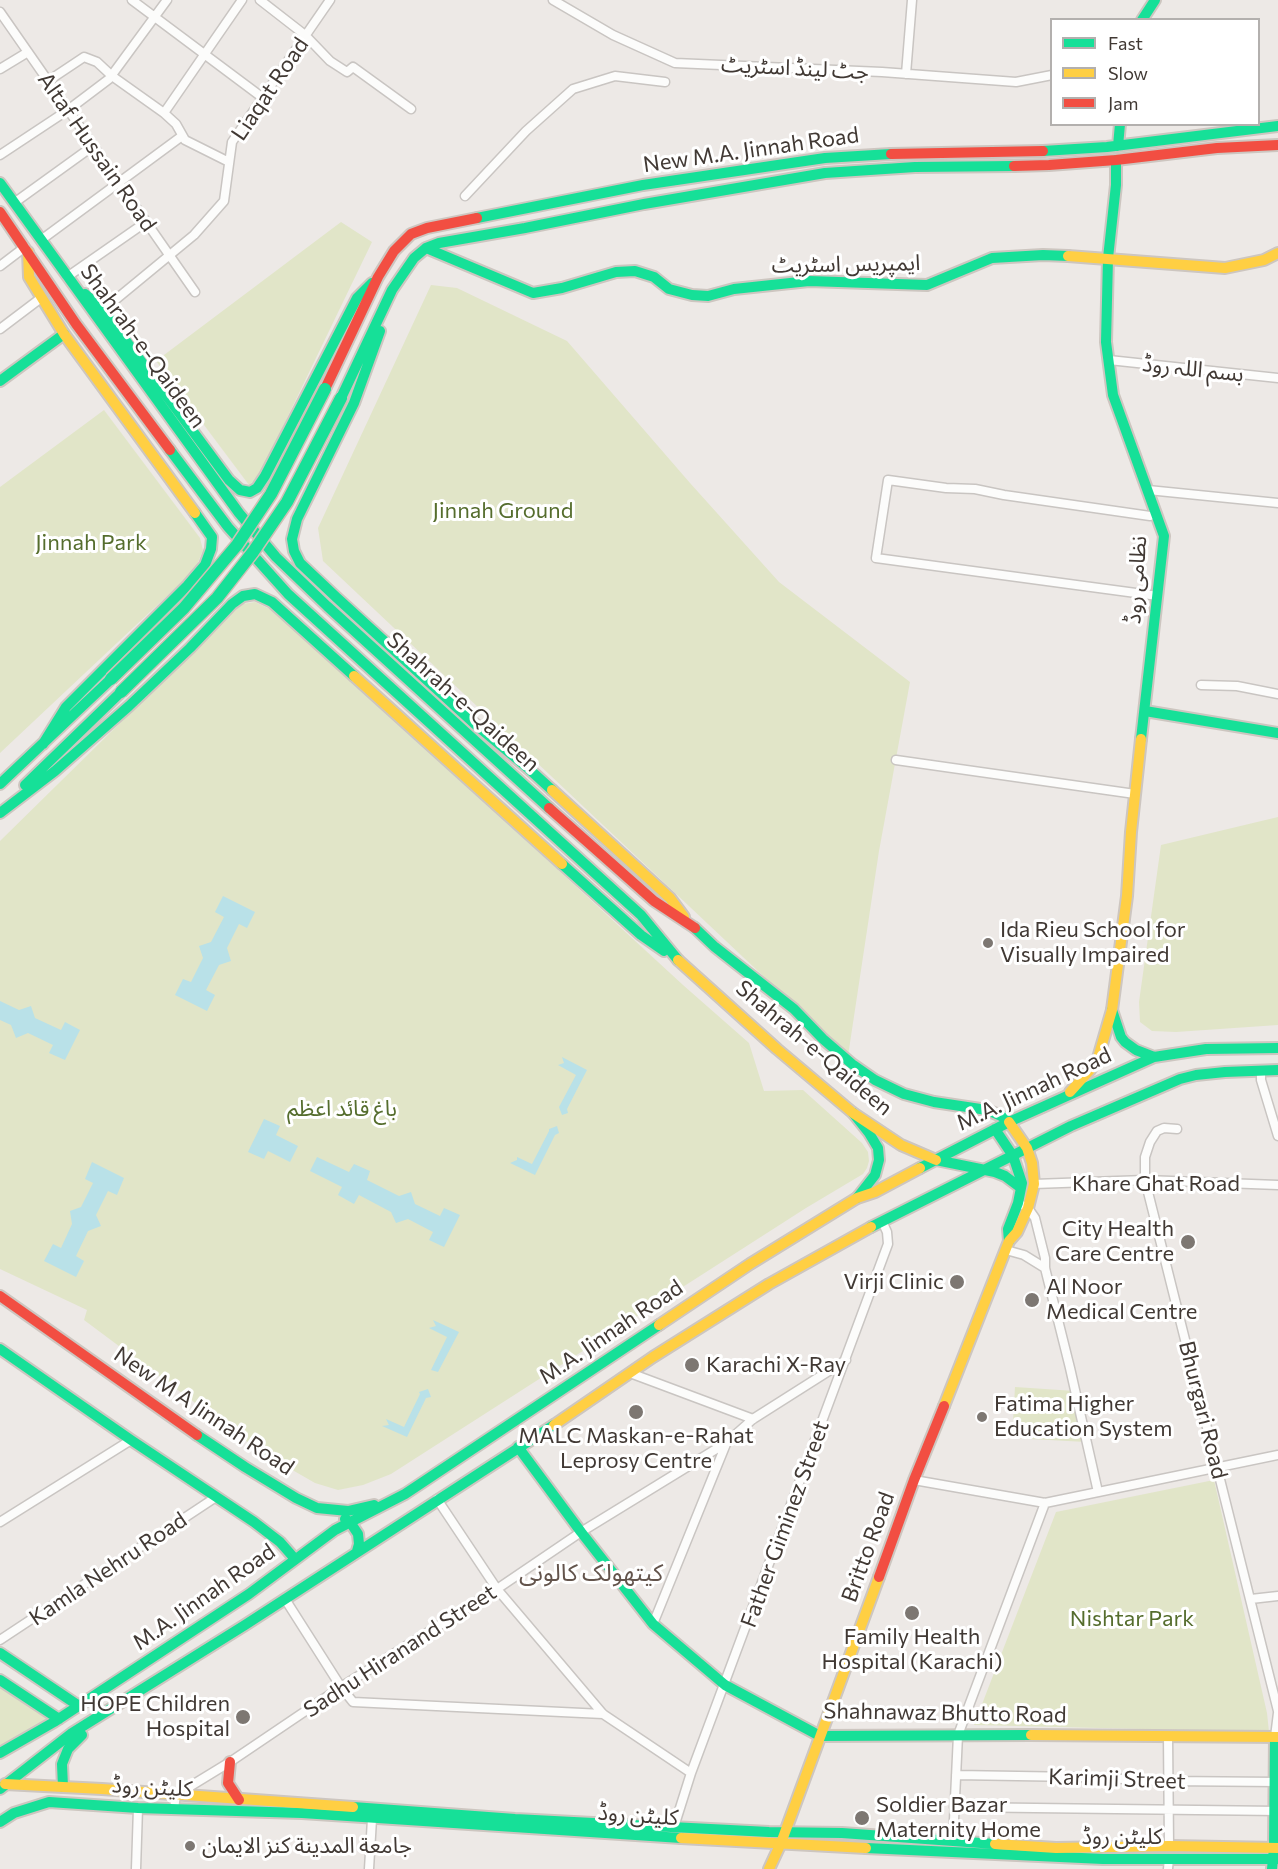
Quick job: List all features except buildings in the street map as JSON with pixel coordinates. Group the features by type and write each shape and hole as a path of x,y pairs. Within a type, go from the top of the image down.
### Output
{"main road":[{"path":"1143,18 1155,0"},
{"path":"1118,146 1120,126"},
{"name":"New M.A. Jinnah Road","path":"43,744 184,608 237,545 271,494 325,389 378,277 394,251 411,234 427,228 643,185 825,158 911,153 1046,151 1118,146 1278,126"},
{"name":"New M.A. Jinnah Road","path":"426,248 439,243 644,204 825,173 915,167 1049,165 1217,148 1278,145"},
{"name":"نظامی روڈ","path":"1065,1096 1090,1070 1098,1058 1112,1010 1127,896 1135,794 1164,536 1113,396 1106,342 1108,258 1116,185 1116,160"},
{"name":"Shahrah-e-Qaideen","path":"0,183 220,489 276,557 327,606 654,902 689,923 794,1009 823,1039 852,1064 875,1080 911,1097 987,1110 1009,1122"},
{"name":"Shahrah-e-Qaideen","path":"0,212 90,342 228,527 263,568 314,619 424,716 641,915 675,958 853,1113 900,1145 936,1160 986,1169 1005,1176 1022,1188"},
{"path":"0,812 210,606 253,552 287,502 341,398 392,290 414,258 426,248"},
{"name":"ایمپریس اسٹریٹ","path":"426,248 533,293 562,288 616,272 635,271 654,277 669,289 692,296 708,296 734,289 809,281 927,285 993,258 1043,255 1225,268 1264,260 1278,253"},
{"path":"0,784 43,744 66,707 187,586 205,565 211,549 212,537 41,298 29,277 26,249"},
{"path":"67,277 103,309 229,480 240,490 250,492 257,488 265,476 357,298 378,277"},
{"path":"392,290 365,376 354,403 297,519 292,539 294,551 300,563 336,597 670,898 689,923"},
{"path":"0,381 64,333"},
{"path":"0,812 55,771 129,706 232,604 243,596 255,594 272,602 641,935 675,958"},
{"path":"1145,711 1278,733"},
{"path":"641,915 654,902"},
{"name":"نظامی روڈ","path":"1112,1010 1121,1037 1125,1042 1136,1050 1155,1057"},
{"name":"M.A. Jinnah Road","path":"5,1751 80,1706 240,1600 335,1530 354,1528 750,1264 857,1198 875,1192 1009,1122 1155,1057 1206,1049 1278,1048"},
{"name":"M.A. Jinnah Road","path":"2,1786 72,1733 285,1599 630,1372 769,1284 882,1221 1071,1126 1180,1079 1206,1074 1278,1070"},
{"path":"853,1113 878,1148 879,1160 875,1175 857,1198"},
{"name":"Britto Road","path":"769,1869 867,1612 914,1480 1007,1246 1008,1229 1034,1184 1034,1174 1027,1148 1009,1122"},
{"path":"995,1129 1012,1156 1021,1176 1022,1188"},
{"name":"Britto Road","path":"1022,1188 1023,1206"},
{"name":"New M A Jinnah Road","path":"0,1296 245,1467 296,1498 328,1510 348,1511 400,1497"},
{"path":"0,1350 271,1535 295,1559"},
{"name":"Shahnawaz Bhutto Road","path":"518,1447 653,1624 725,1685 820,1736 1276,1737"},
{"path":"328,1510 354,1528 357,1551"},
{"path":"0,1653 80,1706"},
{"path":"0,1680 59,1719"},
{"path":"63,1787 62,1764 68,1749 98,1717"},
{"path":"1275,1857 1276,1737"},
{"path":"230,1762 228,1783 239,1800"},
{"name":"کلیٹن روڈ","path":"2,1786 63,1787 515,1819 674,1827 951,1854 1102,1859 1275,1857"},
{"name":"کلیٹن روڈ","path":"0,1822 14,1813 49,1802 138,1808 302,1813 671,1838 953,1840 1169,1857"}],"street":[{"path":"132,0 263,98"},
{"path":"0,155 68,110 112,76 167,0"},
{"path":"164,113 242,0"},
{"path":"260,0 305,35 330,61 347,72 353,67 411,109"},
{"name":"Liaqat Road","path":"103,309 194,235 224,201 232,142 330,0"},
{"name":"جٹ لینڈ اسٹریٹ","path":"553,0 613,35 675,63 906,74 1016,82 1050,75"},
{"path":"906,74 912,0"},
{"name":"Altaf Hussain Road","path":"0,12 195,292"},
{"path":"0,69 28,52"},
{"path":"48,81 84,57 97,62 112,76 164,113 176,124 185,140 229,162"},
{"path":"465,196 526,131 573,89 615,76 665,82"},
{"path":"41,240 183,136"},
{"path":"14,203 93,146"},
{"path":"67,277 146,222"},
{"path":"0,266 26,249"},
{"path":"0,329 41,298"},
{"name":"بسم اللہ روڈ","path":"1109,360 1278,378"},
{"path":"1150,516 975,489 946,488 888,480 876,558 1158,596"},
{"path":"1148,490 1278,503"},
{"path":"1202,685 1237,686 1278,694"},
{"path":"896,760 1135,794"},
{"path":"1261,1071 1261,1080 1278,1136"},
{"name":"Bhurgari Road","path":"1177,1129 1164,1128 1157,1131 1150,1142 1145,1157 1145,1180 1278,1712 1276,1737"},
{"name":"Khare Ghat Road","path":"1034,1184 1145,1180 1278,1185"},
{"path":"1023,1206 1035,1218 1098,1492"},
{"name":"Father Giminez Street","path":"674,1827 691,1773 888,1244 882,1221"},
{"path":"1007,1246 1045,1268"},
{"name":"Sadhu Hiranand Street","path":"177,1796 581,1532 726,1443 753,1419 846,1360"},
{"path":"630,1372 753,1419"},
{"path":"0,1522 131,1440"},
{"path":"653,1624 726,1443"},
{"path":"914,1480 1045,1503 1278,1455"},
{"name":"Kamla Nehru Road","path":"0,1641 216,1497"},
{"path":"437,1499 497,1589 603,1714 691,1773"},
{"path":"953,1840 958,1735 1045,1503"},
{"path":"1251,1599 1278,1596"},
{"path":"285,1599 353,1702 603,1714"},
{"path":"1168,1736 1169,1857"},
{"name":"Karimji Street","path":"956,1775 1276,1782"},
{"path":"174,1809 177,1796"},
{"path":"954,1807 1276,1811"},
{"path":"136,1869 138,1808"},
{"path":"369,1869 372,1819"}],"green space":[{"path":"341,222 372,242 259,476 249,485 156,361"},
{"name":"Jinnah Ground","path":"431,285 457,288 567,341 779,582 910,682 879,851 848,1056 323,561 318,528"},
{"name":"Jinnah Park","path":"104,410 200,538 203,550 197,565 185,579 0,753 0,487"},
{"name":"باغ قائد اعظم","path":"255,602 272,610 749,1043 764,1091 803,1090 862,1143 868,1152 869,1161 863,1174 806,1208 391,1474 363,1485 338,1490 315,1483 261,1452 84,1320 87,1310 0,1269 0,841 233,612 243,604"},
{"path":"1278,817 1278,1025 1176,1032 1152,1031 1140,1022 1139,1002 1161,845"},
{"path":"1015,1387 1075,1391 1086,1442 1012,1438"},
{"name":"Nishtar Park","path":"1214,1480 1267,1713 1269,1732 974,1725 1056,1512"},
{"path":"0,1681 59,1719 0,1753"}],"water":[{"path":"223,896 255,912 247,928 239,924 227,948 231,961 219,965 206,990 215,995 207,1011 175,995 183,979 191,982 203,958 199,946 211,942 224,917 215,912"},
{"path":"0,1001 19,1010 31,1006 35,1018 61,1030 65,1022 80,1030 65,1060 49,1053 53,1045 28,1033 16,1038 11,1025 0,1020"},
{"path":"562,1057 587,1070 567,1109 568,1113 562,1115 559,1107 576,1075 558,1065 564,1063"},
{"path":"264,1119 280,1126 276,1135 298,1146 290,1162 268,1151 264,1159 248,1152"},
{"path":"557,1126 559,1133 555,1135 535,1175 510,1163 517,1160 517,1157 532,1164 549,1129"},
{"path":"317,1157 349,1172 354,1164 370,1171 367,1180 399,1196 411,1192 415,1204 440,1216 444,1208 460,1215 444,1247 429,1240 433,1232 408,1219 396,1223 391,1212 359,1195 354,1204 338,1195 342,1187 310,1171"},
{"path":"92,1162 124,1178 117,1195 108,1191 96,1215 101,1226 88,1231 76,1256 84,1261 76,1277 44,1261 53,1244 61,1248 72,1224 70,1211 81,1207 93,1183 85,1179"},
{"path":"433,1320 459,1332 438,1372 431,1370 447,1337 429,1328 436,1326"},
{"path":"428,1389 431,1397 426,1398 407,1437 382,1426 389,1425 386,1419 404,1427 419,1392"}],"traffic: fast":[{"path":"1143,18 1155,0"},
{"path":"1118,146 1120,126"},
{"path":"1043,151 1107,147 1278,126"},
{"path":"477,218 643,185 825,158 891,154"},
{"path":"1116,160 1116,185 1108,258 1106,342 1113,395 1164,536 1141,739"},
{"path":"341,398 392,290 414,258 426,248 439,243 825,173 915,167 1014,166"},
{"path":"0,183 239,513 276,557 549,808"},
{"path":"426,248 533,293 562,288 616,272 635,271 654,277 669,289 692,295 708,296 734,289 809,281 927,285 992,258 1068,256"},
{"path":"85,294 103,310 229,480 240,490 250,492 257,488 265,476 357,298 372,283"},
{"path":"380,331 354,403 297,519 292,539 294,551 300,563 336,597 476,725 552,790"},
{"path":"0,381 64,334"},
{"path":"111,679 184,608 237,545 271,494 325,389"},
{"path":"121,692 217,598 253,552 287,502 341,398"},
{"path":"170,450 228,527 288,594 641,915 678,960"},
{"path":"43,744 66,707 187,586 205,565 211,549 212,537 195,513"},
{"path":"0,813 55,771 129,706 232,604 243,596 255,594 272,602 354,676"},
{"path":"0,784 111,679"},
{"path":"25,785 121,692"},
{"path":"1145,711 1278,733"},
{"path":"562,864 641,935 664,951"},
{"path":"695,928 715,947 794,1009 823,1039 852,1064 875,1080 904,1094 934,1102 987,1110 1009,1122"},
{"path":"1112,1010 1121,1037 1125,1042 1136,1050 1154,1057"},
{"path":"920,1168 1009,1122 1154,1057 1206,1049 1278,1048"},
{"path":"871,1227 1071,1126 1180,1079 1225,1072 1278,1070"},
{"path":"853,1113 878,1148 879,1160 875,1175 857,1198"},
{"path":"995,1129 1013,1156 1022,1183 1018,1203 1008,1229 1009,1241"},
{"path":"936,1160 995,1172 1005,1176 1021,1188"},
{"path":"0,1753 54,1722 249,1594 335,1530 405,1494 659,1325"},
{"path":"0,1349 254,1522 280,1542 295,1559"},
{"path":"0,1789 72,1733 245,1625 554,1425"},
{"path":"197,1435 245,1467 317,1508 348,1511 374,1505"},
{"path":"518,1447 653,1624 725,1685 820,1736 1031,1735"},
{"path":"345,1519 350,1522 358,1534 357,1551"},
{"path":"0,1653 79,1706"},
{"path":"0,1680 59,1719"},
{"path":"63,1787 62,1764 68,1749 82,1735"},
{"path":"1272,1869 1275,1737"},
{"path":"0,1822 14,1813 49,1802 138,1808 302,1813 681,1838"},
{"path":"353,1807 515,1819 769,1832 842,1833 995,1844"},
{"path":"866,1848 1103,1859 1278,1859"}],"traffic: slow":[{"path":"28,252 29,277 64,334 195,513"},
{"path":"1068,256 1225,268 1264,260 1278,253"},
{"path":"354,676 562,864"},
{"path":"1070,1092 1098,1058 1112,1010 1127,896 1141,739"},
{"path":"552,790 670,898 684,917"},
{"path":"678,960 777,1049 853,1113 901,1145 936,1160"},
{"path":"944,1406 1009,1241 1017,1232 1028,1208 1034,1184 1032,1163 1027,1148 1009,1122"},
{"path":"659,1325 750,1264 857,1198 875,1192 920,1168"},
{"path":"554,1425 653,1357 769,1284 871,1227"},
{"path":"769,1869 781,1843 879,1577"},
{"path":"1031,1735 1278,1737"},
{"path":"5,1784 353,1807"},
{"path":"681,1838 866,1848"},
{"path":"995,1844 1056,1848 1169,1846 1278,1848"}],"traffic: jam":[{"path":"1014,166 1116,160 1217,148 1278,145"},
{"path":"891,154 1043,151"},
{"path":"0,212 76,324 170,450"},
{"path":"325,389 378,277 394,251 411,234 427,228 477,218"},
{"path":"549,808 654,901 695,928"},
{"path":"0,1296 197,1435"},
{"path":"879,1577 944,1406"},
{"path":"230,1762 228,1783 239,1800"}],"place":[{"name":"Ida Rieu School for Visually Impaired","path":"988,943"},
{"name":"City Health Care Centre","path":"1188,1242"},
{"name":"Virji Clinic","path":"957,1282"},
{"name":"Al Noor Medical Centre","path":"1032,1300"},
{"name":"Karachi X-Ray","path":"692,1365"},
{"name":"MALC Maskan-e-Rahat Leprosy Centre","path":"636,1412"},
{"name":"Fatima Higher Education System","path":"982,1417"},
{"name":"Family Health Hospital (Karachi)","path":"912,1613"},
{"name":"HOPE Children Hospital","path":"243,1717"},
{"name":"Soldier Bazar Maternity Home","path":"862,1818"},
{"name":"جامعة المدينة كنز الايمان","path":"190,1846"}],"district":[{"name":"کیتھولک کالونی","path":"591,1573"}]}
